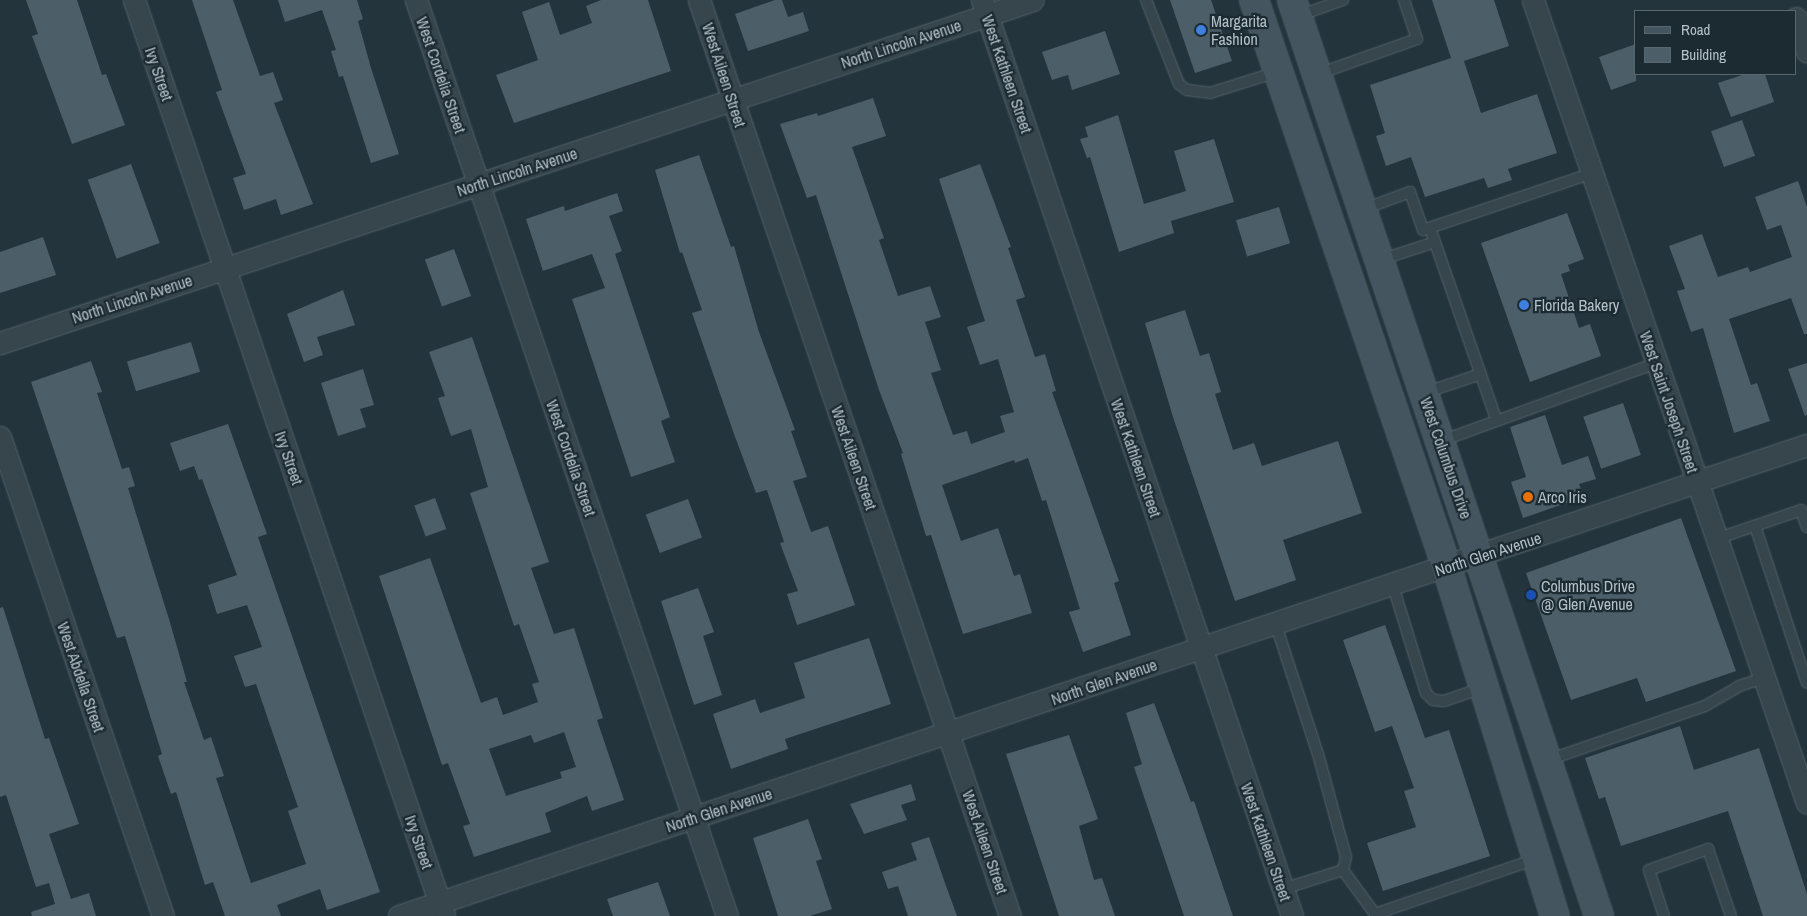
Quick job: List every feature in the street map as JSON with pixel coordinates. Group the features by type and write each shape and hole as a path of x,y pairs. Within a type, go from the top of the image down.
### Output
{"main road":[{"path":"1254,0 1447,568 1555,916"},
{"name":"West Columbus Drive","path":"1307,6 1318,74 1599,916"}],"street":[{"name":"Ivy Street","path":"134,0 442,909"},
{"name":"West Cordelia Street","path":"416,0 727,916"},
{"name":"West Aileen Street","path":"699,0 1010,916"},
{"name":"North Lincoln Avenue","path":"0,342 732,100 985,8 1033,0"},
{"name":"West Saint Joseph Street","path":"1533,0 1807,803"},
{"name":"West Kathleen Street","path":"985,8 1200,650 1292,916"},
{"path":"1797,21 1807,51"},
{"name":"West Abdella Street","path":"0,437 163,916"},
{"name":"North Glen Avenue","path":"399,916 442,909 694,819 1480,557 1807,445"}],"lane":[{"path":"1146,0 1179,84 1186,90 1210,93 1279,71"},
{"path":"1307,6 1343,0"},
{"path":"1318,74 1417,39 1404,0"},
{"path":"1363,210 1410,192 1423,230 1592,173"},
{"path":"1430,228 1496,419"},
{"path":"1380,260 1435,242"},
{"path":"1440,441 1496,419 1656,363"},
{"path":"1424,393 1481,374"},
{"path":"1716,539 1801,510 1807,527"},
{"path":"1755,526 1807,683"},
{"path":"1393,586 1426,693 1433,700 1444,701 1485,686"},
{"path":"1276,625 1323,773 1346,857 1343,870 1374,914 1537,858"},
{"path":"1548,760 1706,706 1739,686 1764,678"},
{"path":"1664,916 1648,870 1708,849 1730,916"},
{"path":"1282,889 1343,870"}],"building":[{"path":"26,0 77,0 102,75 106,74 125,125 72,144 32,36 38,34"},
{"path":"192,0 233,0 260,76 273,72 283,100 274,103 313,204 281,215 276,199 244,210 233,178 246,174 216,92 222,90"},
{"path":"278,0 357,0 363,19 358,21 399,154 371,163 343,76 339,77 331,51 336,50 322,10 285,22"},
{"path":"601,0 648,0 671,71 514,123 496,75 538,60 522,12 549,2 560,35 592,23 586,6"},
{"path":"775,0 782,0 788,17 803,12 809,31 748,51 735,14"},
{"name":"Margarita Fashion","path":"1170,0 1211,0 1232,61 1195,73"},
{"path":"1432,0 1494,0 1509,46 1464,61 1481,113 1537,94 1557,153 1508,169 1512,180 1488,188 1484,178 1425,197 1411,157 1386,166 1376,136 1385,133 1370,85 1451,58"},
{"path":"1105,31 1120,74 1072,90 1068,75 1052,80 1042,52"},
{"path":"1634,45 1634,75 1636,75 1636,81 1611,90 1599,57"},
{"path":"1742,75 1765,75 1774,102 1731,117 1718,83"},
{"path":"873,98 886,136 852,147 884,238 879,240 898,296 930,286 941,317 925,322 941,370 931,373 953,435 967,431 971,444 1005,432 1000,416 1014,412 998,359 980,365 967,327 985,321 939,179 980,164 1011,247 1008,248 1025,297 1016,300 1035,357 1045,354 1056,391 1052,392 1119,581 1114,583 1131,635 1083,652 1069,612 1080,609 1046,500 1042,501 1028,458 1015,463 1014,460 942,485 961,541 998,528 1014,576 1020,574 1032,613 963,634 931,535 926,536 901,454 903,453 879,390 816,195 807,198 780,124 817,113 818,116"},
{"path":"1118,115 1144,204 1186,191 1174,151 1214,139 1234,202 1171,221 1174,233 1119,252 1090,157 1087,158 1080,139 1088,137 1085,127"},
{"path":"1742,120 1755,156 1724,167 1711,131"},
{"path":"699,155 731,247 734,246 759,332 795,430 791,431 807,477 793,481 811,532 828,526 855,605 797,625 787,594 798,591 780,543 784,542 767,490 756,493 692,313 702,310 682,252 680,253 655,170"},
{"path":"131,164 160,243 117,259 88,180"},
{"path":"1798,181 1807,207 1807,334 1804,334 1791,298 1729,319 1751,385 1757,383 1770,421 1734,433 1703,328 1691,332 1677,291 1685,289 1669,246 1702,234 1718,277 1748,267 1750,272 1792,257 1781,225 1767,230 1755,197"},
{"path":"617,193 623,211 609,216 622,251 615,254 670,417 661,421 675,462 631,477 572,299 605,288 592,254 543,271 526,219 564,206 565,211"},
{"path":"1279,207 1290,243 1247,256 1236,220"},
{"path":"1567,213 1584,259 1568,265 1570,271 1561,274 1579,328 1590,324 1601,356 1530,382 1481,243"},
{"path":"43,237 56,275 0,293 0,252"},
{"path":"454,249 471,296 442,307 425,260"},
{"path":"343,290 355,325 317,337 323,355 304,362 287,314"},
{"path":"1185,310 1200,356 1209,353 1221,392 1215,394 1233,450 1254,443 1262,466 1338,441 1362,513 1283,540 1296,580 1235,601 1173,417 1145,323"},
{"path":"472,337 549,562 531,568 554,634 574,628 603,718 597,720 624,800 592,811 587,796 545,813 551,832 474,857 463,826 470,824 448,763 442,765 379,576 430,558 481,703 497,697 503,715 538,702 532,684 539,682 519,624 514,626 470,493 488,487 471,429 451,436 438,398 445,396 429,352","holes":["564,732 576,767 560,772 562,778 506,796 489,749 531,735 534,743"]},
{"path":"191,342 200,372 136,391 127,362"},
{"path":"91,361 102,392 97,393 122,469 129,467 135,486 128,488 169,619 187,682 184,682 204,740 211,737 224,776 216,778 251,883 306,864 288,811 298,807 256,684 245,687 234,656 262,647 247,605 217,614 208,585 237,575 202,479 199,480 194,466 180,471 170,443 228,424 267,534 258,537 380,892 327,910 320,889 277,905 281,916 225,916 213,882 205,885 176,792 171,794 158,756 162,754 125,636 117,638 31,382"},
{"path":"1807,363 1807,415 1805,416 1788,369"},
{"path":"363,369 374,405 360,409 366,427 338,436 321,383"},
{"path":"1623,403 1641,455 1601,469 1583,417"},
{"path":"1545,415 1562,465 1588,456 1596,479 1579,484 1584,497 1523,518 1511,482 1526,477 1510,427"},
{"path":"435,498 446,529 426,537 414,506"},
{"path":"688,499 702,538 660,553 646,514"},
{"path":"1681,518 1736,671 1646,702 1637,678 1571,700 1526,573"},
{"path":"698,588 714,632 703,636 722,695 694,705 661,601"},
{"path":"3,607 45,739 49,738 79,824 49,834 71,899 89,893 96,916 32,916 31,912 55,904 49,883 36,887 6,795 0,797 0,608"},
{"path":"1385,625 1425,738 1449,730 1490,856 1383,891 1367,843 1416,827 1404,791 1414,788 1392,726 1375,732 1343,640"},
{"path":"869,638 891,704 785,739 788,749 731,769 713,714 755,699 760,713 805,698 794,663"},
{"path":"1154,703 1191,802 1194,801 1233,916 1184,916 1134,767 1142,764 1126,713"},
{"path":"1680,726 1694,770 1759,748 1807,894 1807,916 1763,916 1728,811 1621,846 1605,797 1599,799 1585,758"},
{"path":"1069,735 1098,819 1079,826 1094,880 1102,878 1115,916 1059,916 1006,754"},
{"path":"911,784 916,800 901,805 907,820 864,834 850,804"},
{"path":"808,819 822,859 816,861 832,909 810,916 778,916 753,838"},
{"path":"929,837 957,916 908,916 898,886 888,889 882,872 917,860 911,843"},
{"path":"658,882 670,916 613,916 607,899"}],"place":[{"name":"Margarita Fashion","path":"1201,30"},
{"name":"Florida Bakery","path":"1524,305"},
{"name":"Arco Iris","path":"1528,497"},
{"name":"Columbus Drive @ Glen Avenue","path":"1531,595"}]}
